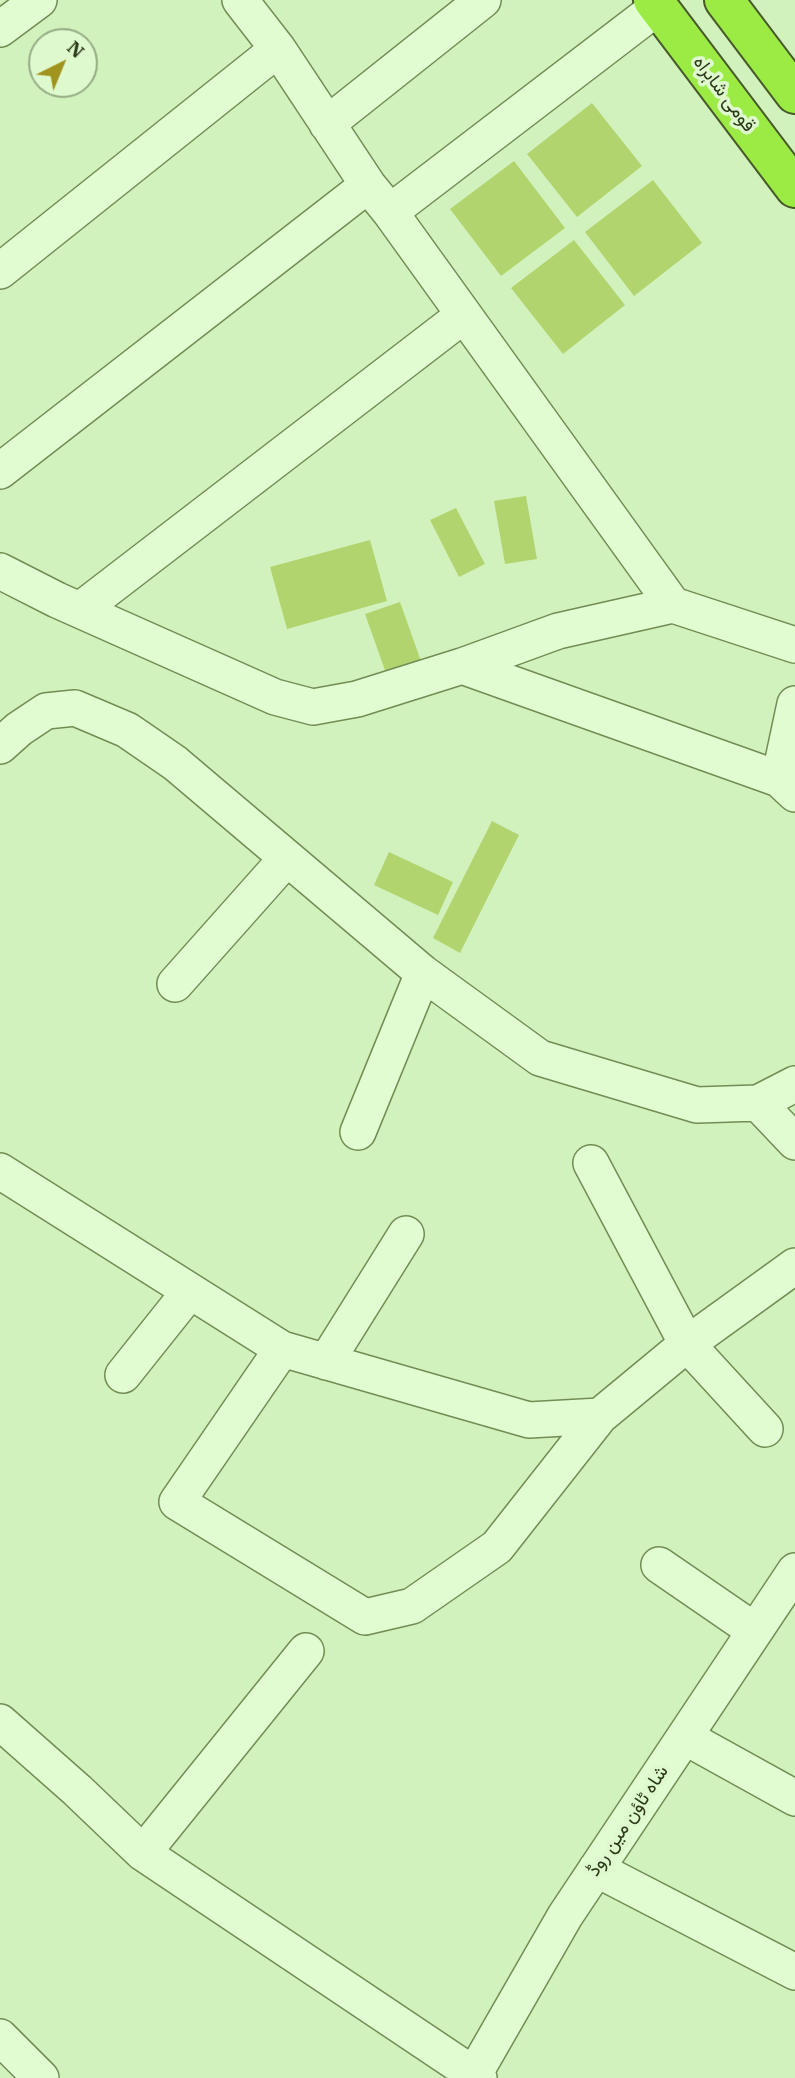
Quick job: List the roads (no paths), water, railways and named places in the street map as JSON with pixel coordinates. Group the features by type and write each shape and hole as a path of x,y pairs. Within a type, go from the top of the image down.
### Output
{"highway":[{"path":"724,0 795,94"},
{"name":"قومی شاہراہ","path":"655,3 795,188"}],"street":[{"path":"0,29 39,0"},
{"path":"240,0 278,49 368,185 673,605"},
{"path":"327,124 483,0"},
{"path":"390,212 655,3"},
{"path":"0,271 278,49"},
{"path":"0,471 368,185"},
{"path":"80,610 464,315"},
{"path":"0,571 80,610 275,697 313,707 357,699 462,666 558,631 673,605 795,645"},
{"path":"462,666 787,787 795,704"},
{"path":"0,746 46,711 75,708 127,730 176,763 423,973 540,1058 697,1105 758,1103 795,1084"},
{"path":"175,984 287,858"},
{"path":"358,1132 423,973"},
{"path":"758,1103 795,1142"},
{"path":"592,1164 687,1344 765,1429"},
{"path":"0,1171 282,1349 529,1420 600,1416"},
{"path":"326,1362 406,1234"},
{"path":"282,1349 177,1502 365,1617 412,1606 497,1546 600,1416 687,1344 795,1266"},
{"path":"123,1375 190,1291"},
{"path":"659,1566 755,1631"},
{"name":"شاہ ٹاؤن مین روڈ","path":"475,2077 565,1916 795,1571"},
{"path":"143,1853 306,1651"},
{"path":"0,1722 143,1853 475,2077"},
{"path":"685,1737 795,1798"},
{"path":"596,1869 795,1972"},
{"path":"0,2037 41,2078"}]}
